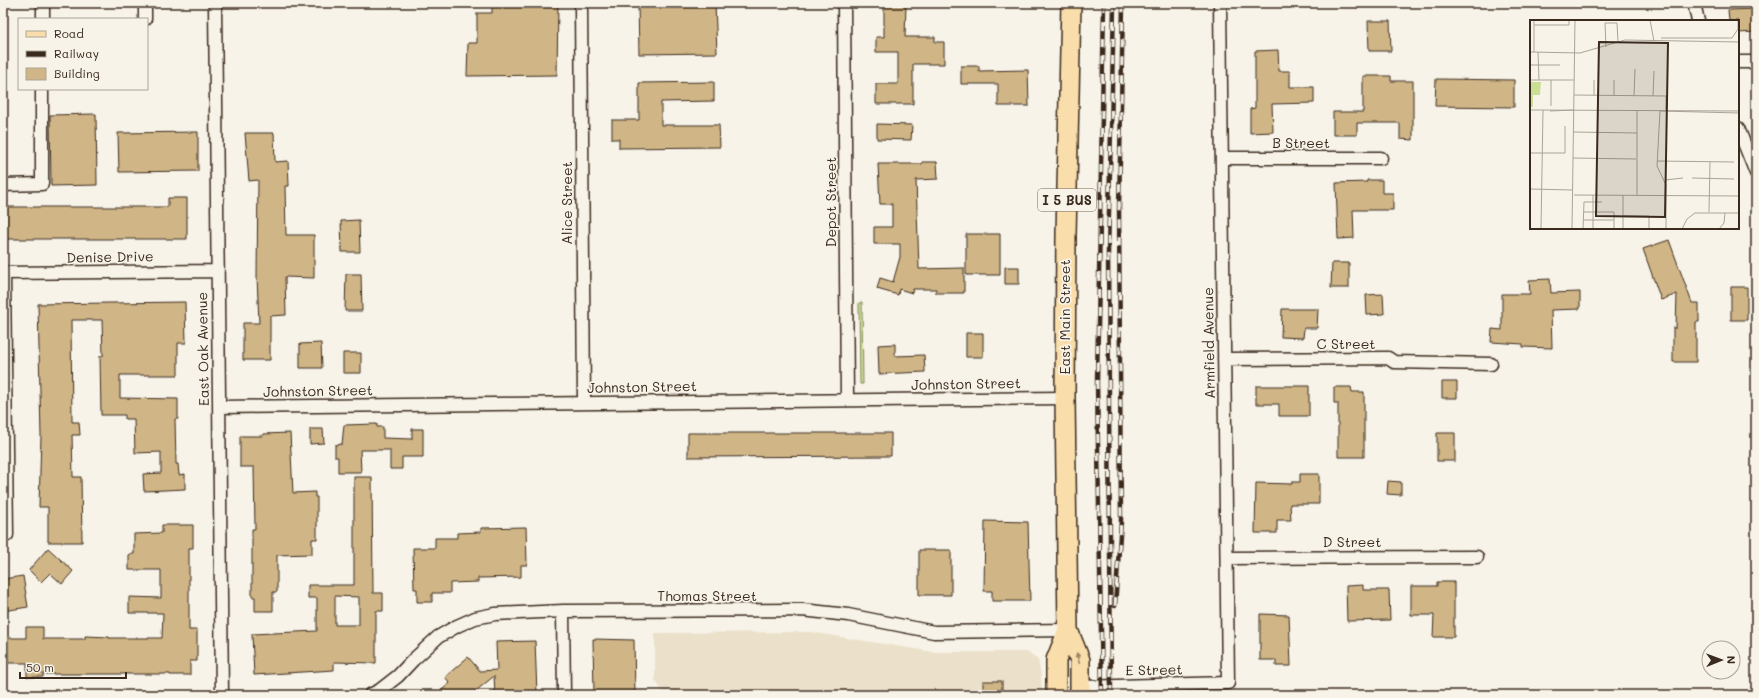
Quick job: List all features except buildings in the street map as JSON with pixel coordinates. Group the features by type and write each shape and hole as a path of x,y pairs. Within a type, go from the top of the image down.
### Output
{"main road":[{"name":"East Main Street","path":"1071,3 1066,235 1065,398 1068,630 1080,660 1080,691"},
{"name":"East Main Street","path":"1056,695 1056,660 1068,630"}],"street":[{"path":"43,3 43,18"},
{"path":"145,3 145,18"},
{"name":"East Oak Avenue","path":"215,3 222,695"},
{"name":"Alice Street","path":"580,3 584,403"},
{"name":"Depot Street","path":"844,3 847,400"},
{"name":"Armfield Avenue","path":"1220,3 1228,683"},
{"path":"1694,3 1698,20"},
{"path":"1739,62 1756,62"},
{"path":"3,185 42,184 42,90"},
{"path":"1739,130 1756,173"},
{"name":"B Street","path":"1222,158 1381,158"},
{"name":"Denise Drive","path":"4,273 218,271"},
{"path":"4,273 5,535"},
{"name":"C Street","path":"1224,360 1388,358 1394,362 1490,364"},
{"name":"Johnston Street","path":"219,407 1065,398"},
{"name":"D Street","path":"1227,558 1476,557"},
{"name":"Thomas Street","path":"377,693 398,676 438,637 469,620 494,614 563,611 802,610 848,615 934,632 1068,630"},
{"path":"563,611 564,695"},
{"name":"E Street","path":"1080,691 1228,683"}],"shaded area":[{"path":"810,632 934,652 1027,652 1038,660 1041,675 1042,695 665,695 655,680 655,633"}],"green space":[{"path":"862,302 863,384 860,384 859,303"}],"railway":[{"path":"1115,606 1121,521 1119,208 1123,5"},
{"path":"1102,695 1097,382 1104,6"},
{"path":"1111,695 1108,253 1114,6"}]}
